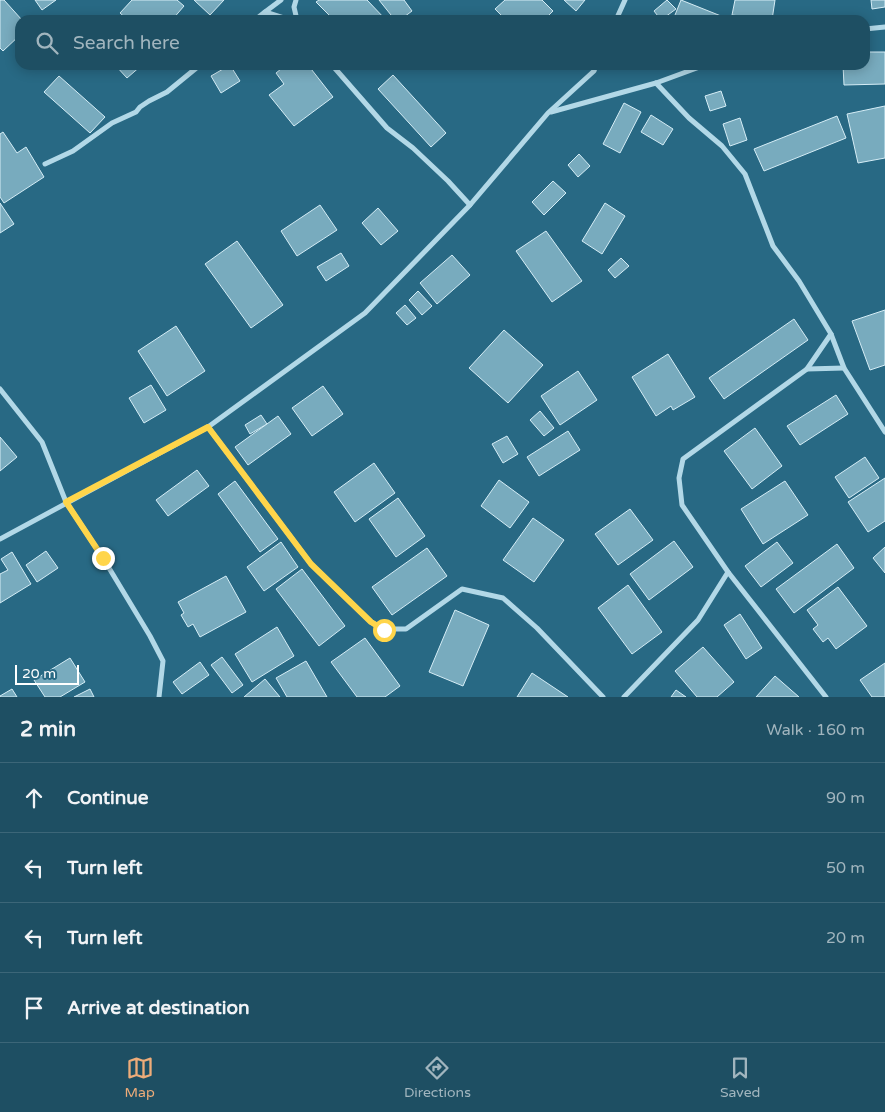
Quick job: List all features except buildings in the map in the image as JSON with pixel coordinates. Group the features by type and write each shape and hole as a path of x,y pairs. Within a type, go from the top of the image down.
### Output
{"street":[{"path":"261,15 281,0"},
{"path":"296,0 294,7 296,15"},
{"path":"618,15 625,0"},
{"path":"265,12 274,15"},
{"path":"870,28 885,27"},
{"path":"45,164 73,151 112,123 136,112 140,107 167,92 194,70"},
{"path":"336,70 387,128 413,148 470,205"},
{"path":"0,538 208,427 366,313 470,205 548,113 594,70"},
{"path":"548,113 656,83 691,70"},
{"path":"656,83 688,118 722,146 745,174 773,246 799,281 831,334 844,368 885,432"},
{"path":"826,697 728,572 682,505 678,478 683,459 807,369 831,334"},
{"path":"807,369 844,368"},
{"path":"0,389 42,442 66,502 103,558 163,661 159,697"},
{"path":"880,426 885,421"},
{"path":"208,427 311,564 371,622 384,630 406,629 462,589 503,598 537,628 603,697"},
{"path":"624,697 698,620 728,572"}],"route":[{"path":"103,558 66,502 208,427 311,564 371,622 384,630"}]}
